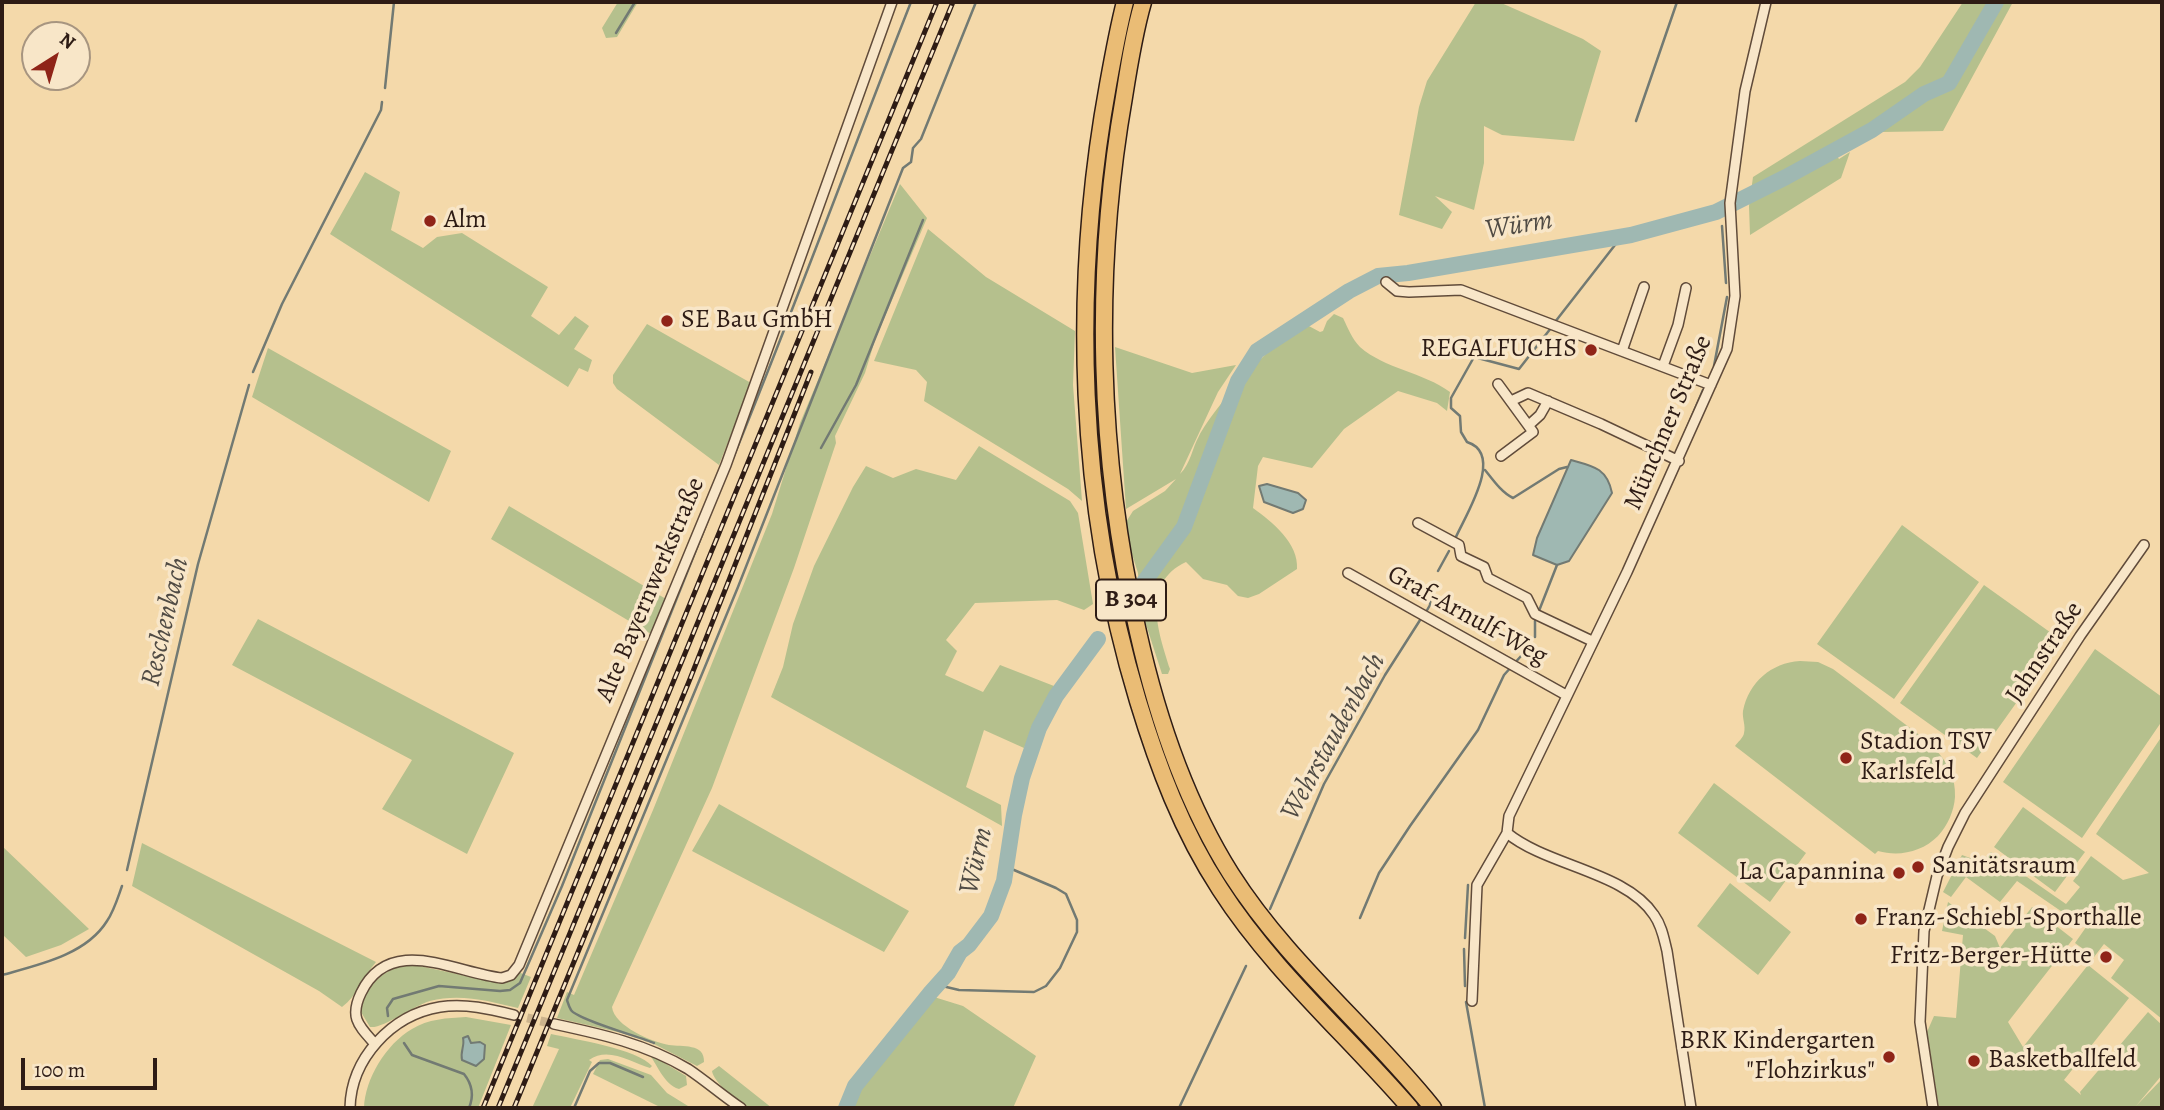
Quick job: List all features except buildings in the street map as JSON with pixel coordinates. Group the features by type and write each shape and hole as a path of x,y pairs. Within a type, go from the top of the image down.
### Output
{"highway":[{"name":"B 304","path":"1125,2 1098,139 1087,258 1086,370 1093,468 1105,569 1129,673 1177,812 1219,888 1266,951 1410,1108"},
{"name":"B 304","path":"1143,2 1136,27 1116,142 1109,201 1103,342 1113,492 1126,576 1147,670 1180,772 1209,836 1233,877 1289,951 1433,1108"}],"street":[{"name":"Alte Bayernwerkstraße","path":"375,1044 356,1022 355,1009 369,980 388,964 411,960 502,978 511,975 519,965 723,471 892,2"},
{"name":"Münchner Straße","path":"1472,1001 1477,885 1507,833 1509,816 1679,461 1727,349 1734,307 1730,203 1745,91 1766,2"},
{"path":"1386,282 1396,291 1461,290 1711,385"},
{"path":"1622,351 1644,287"},
{"path":"1663,366 1678,325 1686,288"},
{"path":"1497,384 1533,432 1501,456"},
{"path":"1511,401 1528,393 1679,461"},
{"path":"1528,425 1540,415 1548,401"},
{"path":"1418,523 1460,545 1461,556 1484,567 1488,579 1527,598 1538,615 1592,641"},
{"name":"Jahnstraße","path":"1933,1108 1920,1022 1924,931 1937,876 1965,813 2080,636 2144,545"},
{"name":"Graf-Arnulf-Weg","path":"1348,573 1566,695"},
{"path":"1507,833 1531,848 1621,887 1641,900 1654,915 1667,951 1691,1108"},
{"path":"350,1108 357,1072 375,1044 399,1023 438,1007 472,1006 514,1015"},
{"path":"554,1024 647,1048 689,1070 741,1108"}],"green space":[{"path":"618,2 638,2 617,37 606,38 602,28"},
{"path":"1476,2 1499,2 1583,39 1601,51 1574,141 1502,135 1484,126 1484,163 1474,210 1435,196 1452,212 1442,229 1399,215 1419,107 1427,81"},
{"path":"1963,2 2013,2 1943,131 1882,132 1871,136 1837,156 1839,159 1850,152 1841,178 1750,235 1749,206 1753,177 1905,82 1920,67"},
{"path":"365,172 400,192 391,230 423,248 437,237 462,233 548,287 531,316 559,335 575,316 589,326 574,349 592,360 588,372 579,368 568,387 330,234"},
{"path":"900,184 927,218 875,340 865,373 835,436 836,443 794,568 712,788 612,1007 619,1021 644,1037 669,1045 697,1049 704,1062 697,1066 652,1043 557,1018 567,992 574,995 653,810 772,514 800,423"},
{"path":"928,229 986,277 1075,331 1073,385 1082,501 1068,489 924,401 927,382 916,370 874,361"},
{"path":"1334,314 1343,318 1360,347 1370,354 1450,392 1447,411 1437,403 1398,391 1344,429 1312,468 1263,457 1258,466 1253,508 1289,542 1294,550 1297,569 1259,594 1248,598 1238,596 1227,585 1203,579 1186,562 1172,571 1163,582 1158,595 1158,624 1170,669 1168,674 1162,674 1141,609 1138,573 1126,535 1126,522 1133,511 1165,491 1176,479 1126,509 1115,347 1192,373 1236,365 1218,392 1180,474 1207,423 1247,373 1294,331 1307,325 1323,331"},
{"path":"647,324 751,383 719,465 617,389 613,383 613,375"},
{"path":"268,348 451,451 429,502 252,397"},
{"path":"979,446 1070,501 1078,513 1093,604 1084,610 1057,600 975,603 946,640 957,651 945,675 983,692 1000,665 1054,686 1024,748 984,730 966,787 1001,805 1002,826 771,697 814,566 866,466 893,478 916,469 956,480"},
{"path":"509,506 666,599 651,634 491,539"},
{"path":"1902,525 1979,582 1894,699 1817,644"},
{"path":"1984,585 2061,640 1977,758 1900,703"},
{"path":"258,619 514,753 467,854 382,809 412,760 232,665"},
{"path":"2095,649 2162,697 2162,721 2082,838 2003,782"},
{"name":"Stadion TSV Karlsfeld","path":"1800,661 1818,662 1833,669 1925,740 1943,759 1954,783 1952,813 1942,832 1925,846 1910,852 1878,851 1875,854 1735,746 1744,735 1743,711 1756,683 1771,670"},
{"path":"2162,736 2162,1019 2111,978 2124,960 2104,944 2094,957 2075,943 2098,910 2074,920 2017,881 2000,902 1966,877 1951,897 1943,892 1962,855 1981,862 1991,852 2066,904 2080,887 2073,881 2091,856 2123,880 2149,873 2096,834"},
{"path":"1714,783 1806,853 1770,902 1678,833"},
{"path":"719,804 909,911 884,952 692,851"},
{"path":"2023,807 2085,852 2055,892 1994,847"},
{"path":"142,843 376,962 342,1007 319,991 132,886"},
{"path":"2,846 89,929 61,945 26,957 2,934"},
{"path":"1730,883 1791,932 1758,975 1697,926"},
{"path":"1948,902 1995,936 2000,948 2032,907 2073,939 2008,1022 2023,1047 2088,965 2129,998 2064,1080 2081,1095 2080,1092 2148,1012 2162,1025 2162,1075 2136,1106 2162,1079 2162,1108 1939,1108 1927,1032 1934,1016 1956,1018 1963,935 1942,931"},
{"path":"410,964 490,981 504,982 518,972 531,977 518,1008 474,999 441,999 423,1004 376,1027 370,1027 361,1012 371,986 391,970"},
{"path":"934,997 963,1006 1036,1056 1013,1108 852,1108 875,1069"},
{"path":"466,1017 511,1025 478,1108 364,1108 373,1074 394,1044 418,1026 431,1021"},
{"path":"551,1034 620,1050 645,1060 652,1066 650,1068 612,1055 596,1056 589,1060 592,1062 570,1108 532,1108 559,1049 547,1046"},
{"path":"648,1053 686,1076 687,1085 679,1089 669,1083"},
{"path":"608,1059 651,1075 667,1093 688,1106 699,1108 662,1108 593,1074 600,1060"},
{"path":"719,1066 772,1108 751,1109 744,1106 721,1086 713,1075 712,1071"}],"water":[{"path":"1571,460 1592,466 1603,473 1612,493 1569,561 1557,565 1533,555 1537,538"},
{"path":"1267,484 1298,493 1306,500 1303,509 1293,513 1264,502 1259,486"},
{"path":"468,1036 471,1043 480,1042 485,1045 484,1059 476,1066 462,1060 463,1038"}],"waterway":[{"name":"Reschenbach","path":"385,88 394,2"},
{"path":"616,33 635,2"},
{"path":"733,458 911,2"},
{"path":"654,1043 575,1014 567,1000 738,587 903,168 911,162 913,148 921,139 976,2"},
{"path":"1636,121 1677,2"},
{"name":"Würm","path":"1139,589 1184,527 1238,381 1257,351 1349,291 1378,276 1631,235 1716,212 1872,130 1924,94 1949,83 1996,2"},
{"name":"Reschenbach","path":"253,372 282,304 381,110 382,102"},
{"name":"Würm","path":"1723,213 1724,209"},
{"path":"821,448 856,385 923,220"},
{"path":"1722,226 1726,283"},
{"path":"1555,322 1622,236"},
{"path":"1714,366 1727,297"},
{"path":"1455,539 1479,486 1483,459 1478,449 1467,442 1461,432 1460,416 1451,408 1451,398 1474,357 1519,369 1551,328"},
{"name":"Reschenbach","path":"127,870 198,564 249,385"},
{"path":"1683,437 1703,390"},
{"path":"1485,470 1501,490 1513,498 1559,469 1567,467"},
{"path":"388,1016 387,1008 393,999 439,986 500,991 510,990 520,983 562,886 708,520"},
{"name":"Wehrstaudenbach","path":"1438,571 1449,551"},
{"path":"1535,637 1535,621 1557,565"},
{"name":"Wehrstaudenbach","path":"1426,612 1430,605 1431,585"},
{"name":"Wehrstaudenbach","path":"1270,909 1324,784 1385,675 1422,617"},
{"name":"Würm","path":"846,1108 855,1086 991,916 1004,881 1022,778 1039,728 1056,696 1098,639"},
{"path":"1360,918 1379,873 1478,730 1504,675 1530,646"},
{"path":"938,985 959,990 1034,992 1046,986 1060,968 1077,932 1077,920 1066,894 1007,867"},
{"path":"1465,938 1468,885"},
{"name":"Reschenbach","path":"2,975 60,957 87,942 98,933 109,917 122,886"},
{"path":"1464,949 1465,986"},
{"name":"Wehrstaudenbach","path":"1179,1108 1246,966"},
{"path":"1466,1002 1485,1108"},
{"path":"404,1043 412,1055 464,1074 471,1090 469,1108"},
{"path":"574,1108 590,1071 599,1063 610,1063 643,1077"}],"tunnel":[{"path":"514,1015 554,1024"}],"railway":[{"path":"483,1108 937,2"},
{"path":"498,1108 953,2"},
{"path":"514,1108 690,679 811,372"}],"place":[{"name":"Alm","path":"430,221"},
{"name":"SE Bau GmbH","path":"667,321"},
{"name":"REGALFUCHS","path":"1591,350"},
{"name":"Stadion TSV Karlsfeld","path":"1846,758"},
{"name":"Sanitätsraum","path":"1918,867"},
{"name":"La Capannina","path":"1899,873"},
{"name":"Franz-Schiebl-Sporthalle","path":"1861,919"},
{"name":"Fritz-Berger-Hütte","path":"2106,957"},
{"name":"BRK Kindergarten \"Flohzirkus\"","path":"1889,1057"},
{"name":"Basketballfeld","path":"1974,1061"}]}
